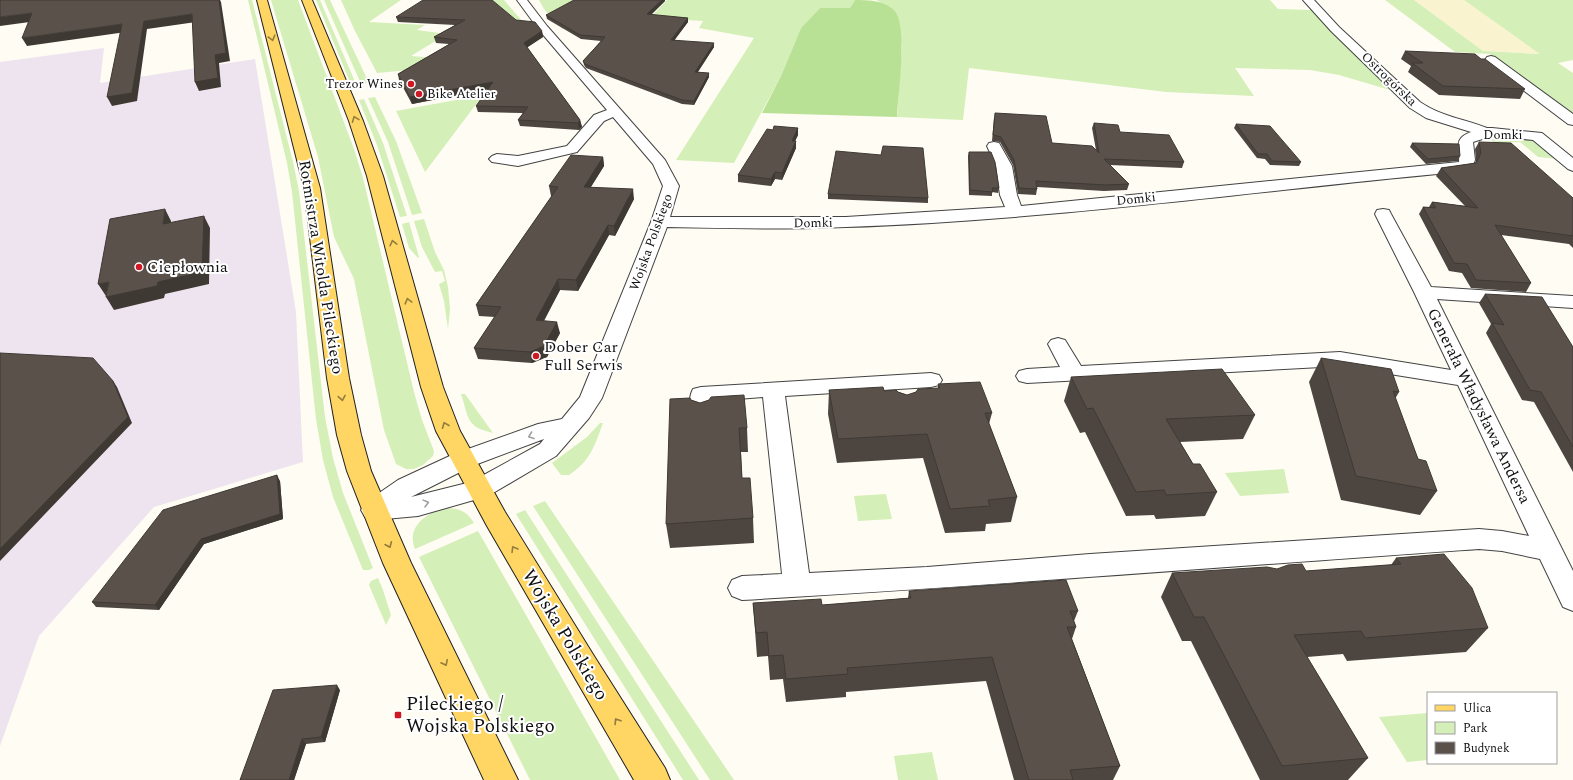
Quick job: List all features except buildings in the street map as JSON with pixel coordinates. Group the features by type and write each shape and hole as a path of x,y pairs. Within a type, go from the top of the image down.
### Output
{"main road":[{"name":"Rotmistrza Witolda Pileckiego","path":"262,0 312,188 338,378 349,435 359,471 374,510"},
{"path":"307,0 356,121 376,176 432,387 448,431 463,460"},
{"name":"Wojska Polskiego","path":"463,460 583,666 653,780"},
{"path":"374,510 397,563 501,780"}],"street":[{"name":"Wojska Polskiego","path":"374,510 418,506 479,489 548,450 581,413 591,398 660,222 671,186 660,163 543,28 522,0"},
{"name":"Ostrogórska","path":"1308,0 1335,29 1415,105 1439,118 1485,132"},
{"path":"1491,60 1573,121"},
{"path":"497,159 518,161 572,148 580,142 600,118 604,115 616,112"},
{"name":"Domki","path":"660,222 757,224 866,222 1016,211 1458,167 1466,166 1468,162 1465,149 1466,140 1485,132 1543,127 1573,121"},
{"path":"1543,127 1573,166"},
{"path":"994,146 1003,161 1006,170 1008,199 1016,211"},
{"name":"Generała Władysława Andersa","path":"1383,214 1424,292 1573,600"},
{"path":"1424,292 1573,302"},
{"path":"1058,344 1074,373"},
{"path":"1027,376 1340,359 1465,379"},
{"path":"702,418 701,394 931,380"},
{"path":"896,382 902,404"},
{"path":"773,390 797,585"},
{"path":"374,510 407,487 463,460 546,430 568,426"},
{"path":"742,588 927,578 1090,565 1253,565 1479,539 1502,541 1549,550"}],"shaded area":[{"path":"1414,0 1464,0 1541,54 1483,51"},
{"path":"104,48 100,83 255,59 296,312 303,462 154,507 39,636 0,746 0,62"}],"green space":[{"path":"248,0 252,0 299,191 325,417 333,458 343,493 373,568 369,570 363,570 333,497 323,460 316,419 292,192 287,163"},
{"path":"271,0 298,0 354,149 363,178 414,392 422,420 434,451 433,456 423,465 414,469 406,469 396,464 384,430 354,279 334,237 318,157"},
{"path":"316,0 320,0 356,84 350,82"},
{"path":"324,0 330,0 369,83 361,84"},
{"path":"341,0 401,0 369,22 425,25 417,30 447,34 411,56 462,60 453,66 377,73"},
{"path":"478,0 504,0 523,22 513,28"},
{"path":"539,0 612,0 562,29 544,9"},
{"path":"667,0 855,0 850,8 820,8 801,28 781,76 734,163 676,160 754,38 699,28 703,21 650,18"},
{"path":"855,0 870,0 879,2 893,9 898,17 901,28 902,43 897,117 762,113 781,76 801,28 820,8 850,8"},
{"path":"876,0 1270,0 1278,9 1312,10 1390,90 1339,75 1310,70 1235,68 1254,96 1166,92 969,68 963,120 897,117 902,46 894,10"},
{"path":"1385,0 1414,0 1483,51 1540,54 1464,0 1573,0 1573,60 1558,63 1573,73 1573,113 1490,54 1455,52"},
{"path":"483,95 425,172 396,111"},
{"path":"375,97 396,141 422,213 412,215 388,142 368,98"},
{"path":"364,99 383,143 407,216 400,217 377,145 359,100"},
{"path":"1498,136 1528,138 1538,142 1559,159 1538,157 1520,142 1495,143 1488,137"},
{"path":"424,219 435,252 444,270 448,287 450,309 448,329 444,301 439,284 445,281 442,271 435,272 422,247 414,221"},
{"path":"409,222 419,257 418,258 409,248 402,224"},
{"path":"461,394 465,394 493,433 484,431 473,424 468,415"},
{"path":"600,423 603,423 594,446 587,458 569,475 561,475 552,463 587,437"},
{"path":"1284,469 1289,493 1240,496 1225,473"},
{"path":"886,494 892,519 858,521 854,496"},
{"path":"545,501 734,780 710,780 533,506"},
{"path":"445,508 462,511 474,523 415,549 413,534 420,522 431,513"},
{"path":"525,510 699,780 683,780 516,514"},
{"path":"478,531 620,780 530,780 419,557"},
{"path":"378,578 391,615 386,625 369,585 371,581"},
{"path":"1427,713 1427,760 1407,762 1379,717"},
{"path":"932,752 938,780 898,780 894,756"}],"place":[{"name":"Trezor Wines","path":"411,84"},
{"name":"Bike Atelier","path":"419,94"},
{"name":"Ciepłownia","path":"139,267"},
{"name":"Dober Car Full Serwis","path":"536,356"},
{"name":"Pileckiego / Wojska Polskiego","path":"398,715"}]}
